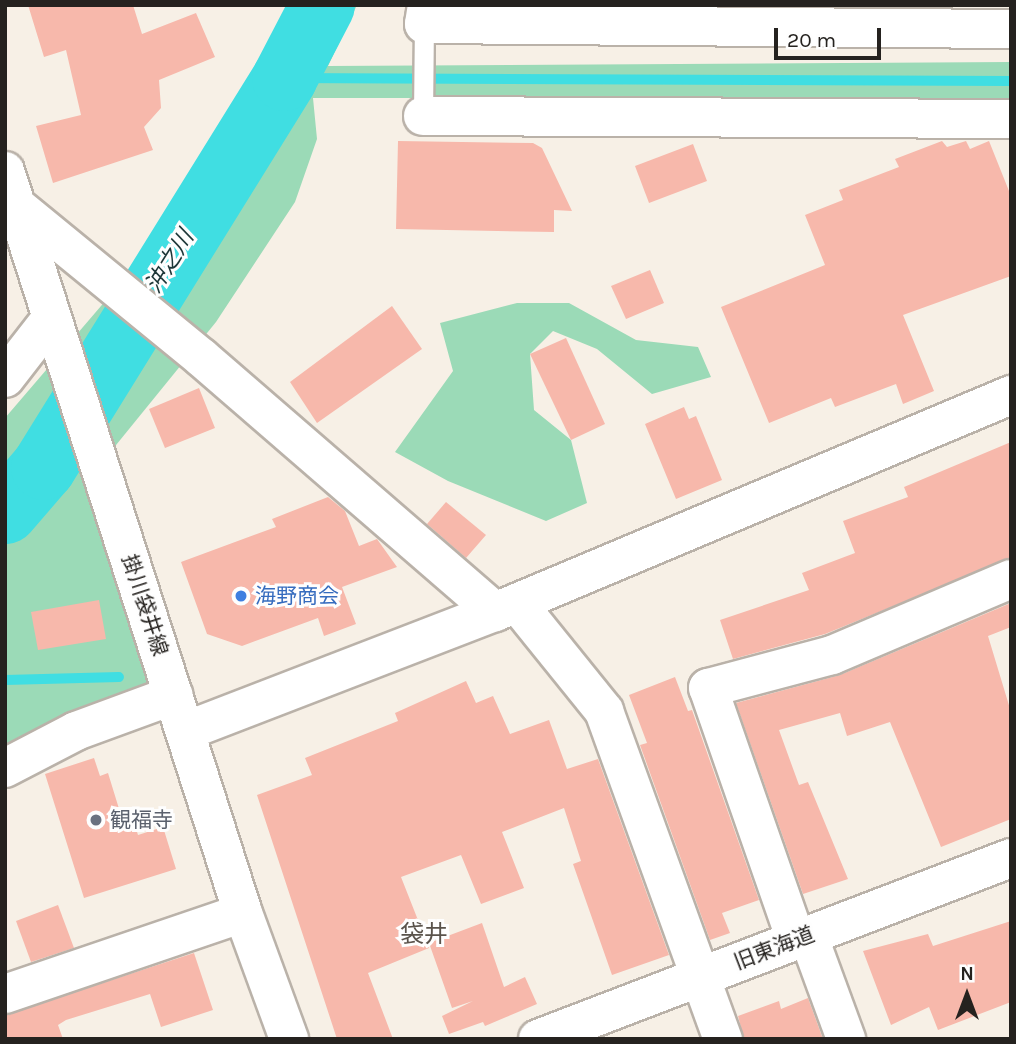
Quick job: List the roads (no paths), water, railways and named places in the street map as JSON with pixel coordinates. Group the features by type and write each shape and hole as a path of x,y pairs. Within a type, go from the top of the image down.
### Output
{"street":[{"path":"425,28 1011,29"},
{"path":"423,109 1011,119"},
{"name":"掛川袋井線","path":"5,171 19,209 52,326 243,912 289,1039"},
{"path":"19,209 506,608 604,711 698,977 723,1039"},
{"path":"5,377 52,326"},
{"path":"186,732 506,608 1011,395"},
{"path":"846,1039 802,938 708,688 832,655 1011,579"},
{"path":"5,768 76,731 174,695"},
{"name":"旧東海道","path":"538,1039 1011,858"},
{"path":"5,994 243,912"}],"lane":[{"path":"423,109 425,28"}],"waterway":[{"name":"沖之川","path":"5,511 43,467 284,78 322,5"},
{"path":"284,78 1011,81"},
{"path":"5,680 119,677"}],"place":[{"name":"海野商会","path":"241,596"},
{"name":"観福寺","path":"96,820"}],"district":[{"name":"袋井","path":"424,935"}]}
